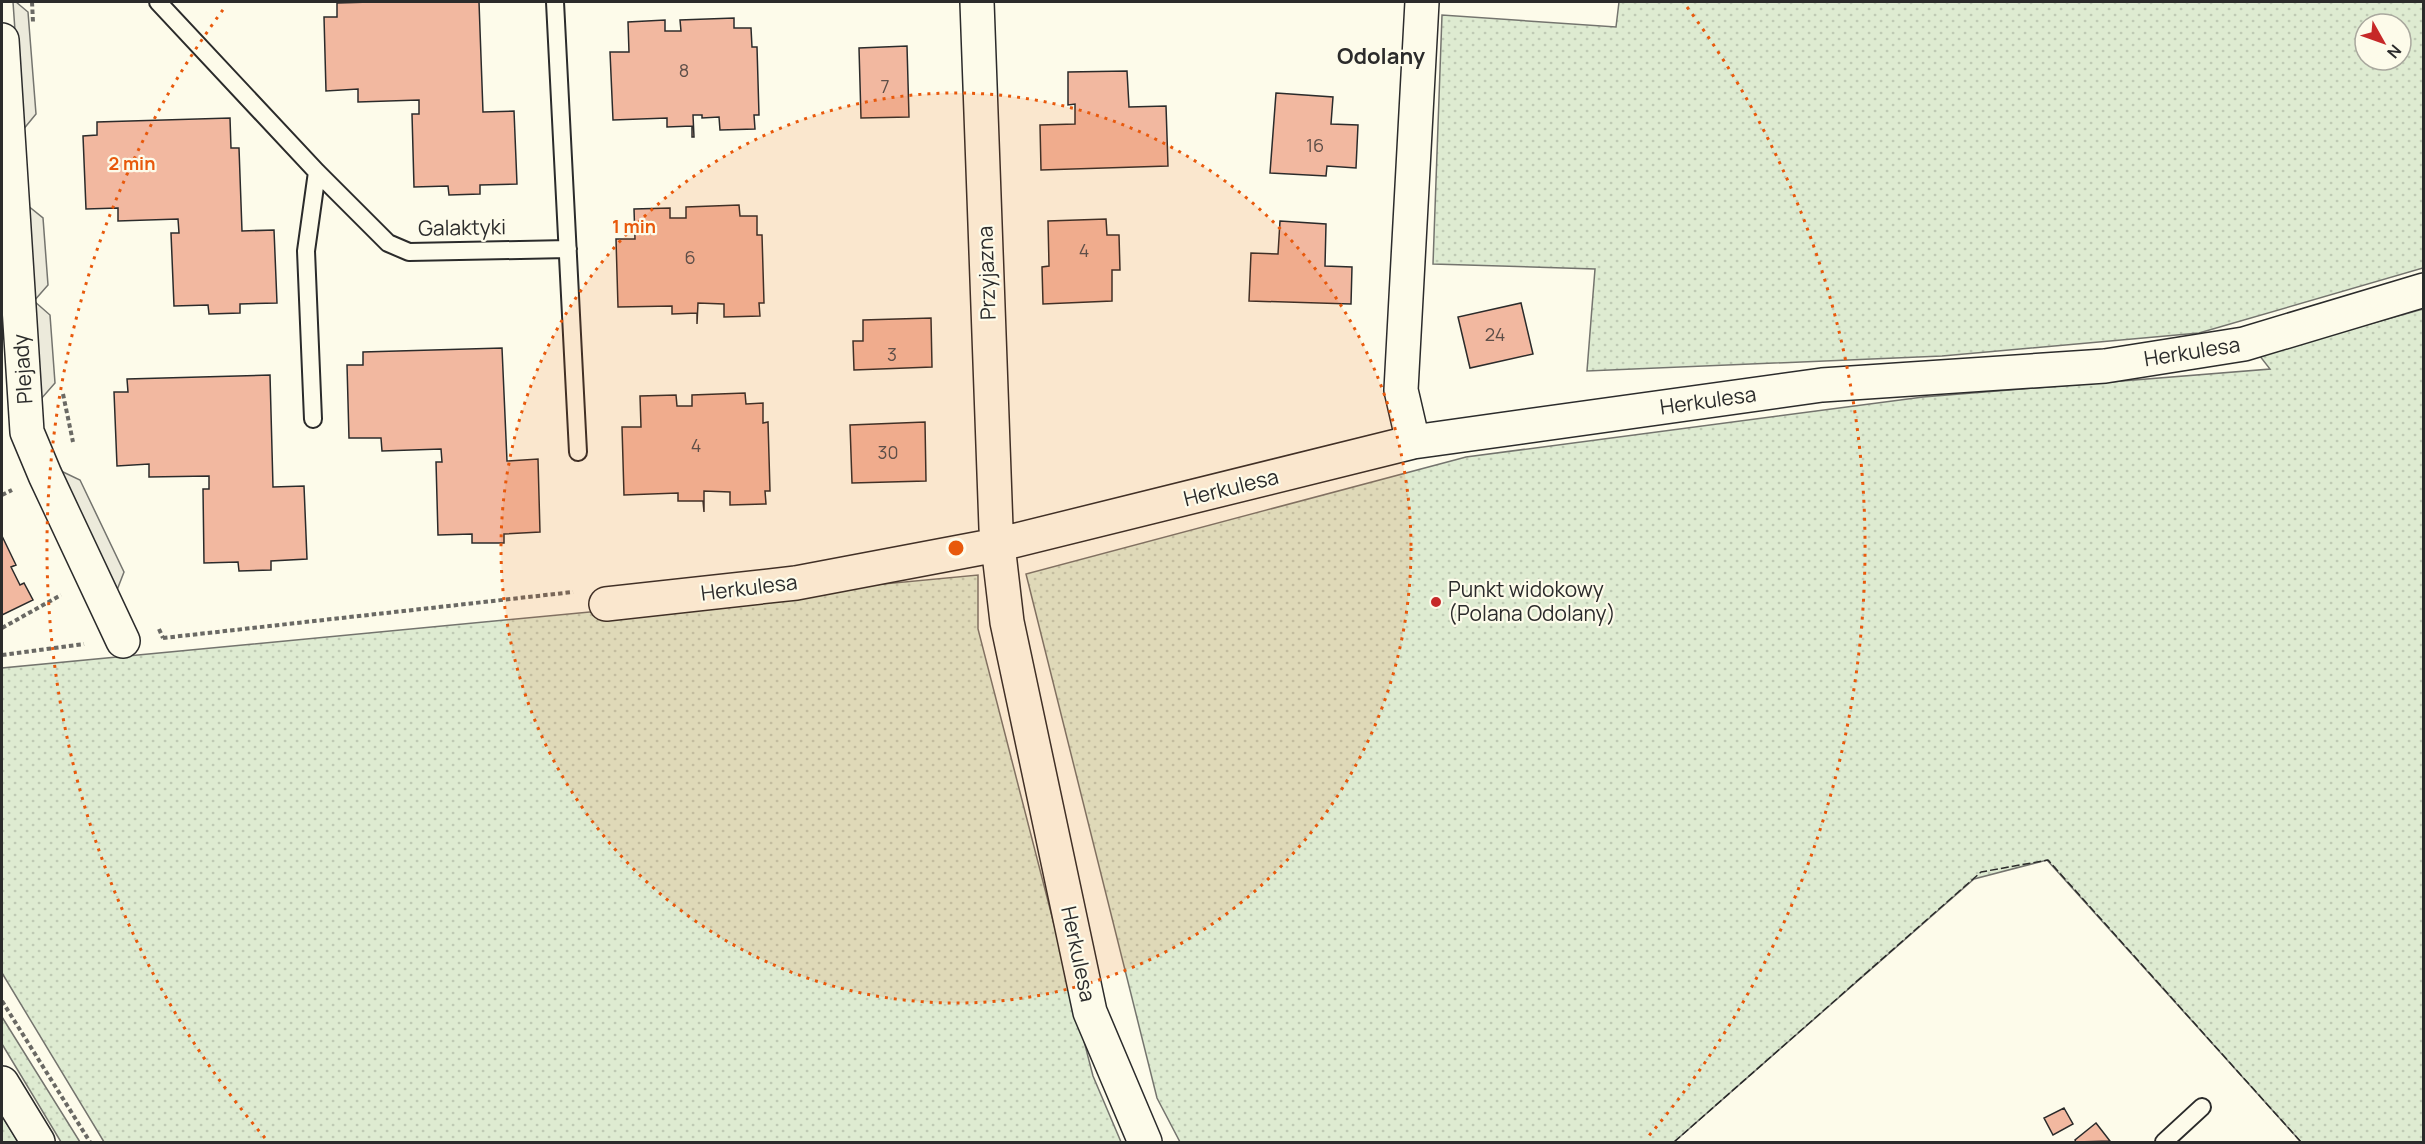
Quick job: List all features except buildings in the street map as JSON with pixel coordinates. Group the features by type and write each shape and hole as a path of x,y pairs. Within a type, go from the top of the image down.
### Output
{"street":[{"name":"Przyjazna","path":"977,2 997,545"},
{"path":"1413,442 1401,390 1422,2"},
{"name":"Plejady","path":"2,40 14,438 45,475 123,641"},
{"name":"Herkulesa","path":"606,604 796,584 997,545 1413,442 1822,385 2105,366 2244,344 2424,290"},
{"name":"Herkulesa","path":"997,545 1007,622 1090,1012 1145,1143"},
{"path":"2,1083 38,1143"}],"lane":[{"name":"Galaktyki","path":"158,2 317,172 388,243 409,252 568,249"},
{"path":"555,2 578,452"},
{"path":"313,419 306,250 317,172"},
{"path":"2164,1143 2202,1107"}],"path":[{"path":"32,2 34,25"},
{"path":"62,388 74,448"},
{"path":"2,655 585,590 606,604"},
{"path":"2,628 68,593"},
{"path":"158,627 163,638"},
{"path":"2,1001 90,1143"}],"green space":[{"path":"1619,2 2423,2 2423,268 2199,333 1942,356 1587,371 1595,269 1433,264 1442,15 1616,27"},
{"path":"2423,309 2423,1142 2301,1142 2047,860 1974,879 1674,1142 1180,1142 1157,1098 1026,574 1466,457 1923,397 2270,369 2259,355"},
{"path":"978,575 978,629 1093,1076 1121,1142 104,1142 2,973 2,668"},
{"path":"2,1017 80,1142 61,1142 2,1044"},
{"path":"2,1116 18,1142 2,1142"}],"shaded area":[{"path":"13,2 28,12 36,114 22,131"},
{"path":"27,205 43,218 48,285 34,301 50,315 55,383 41,399"},
{"path":"61,471 80,480 124,572 117,590"}],"fence":[{"path":"1674,1142 1981,872 2048,860 2301,1142"}],"place":[{"name":"Punkt widokowy (Polana Odolany)","path":"1436,602"}],"district":[{"name":"Odolany","path":"1381,56"}]}
